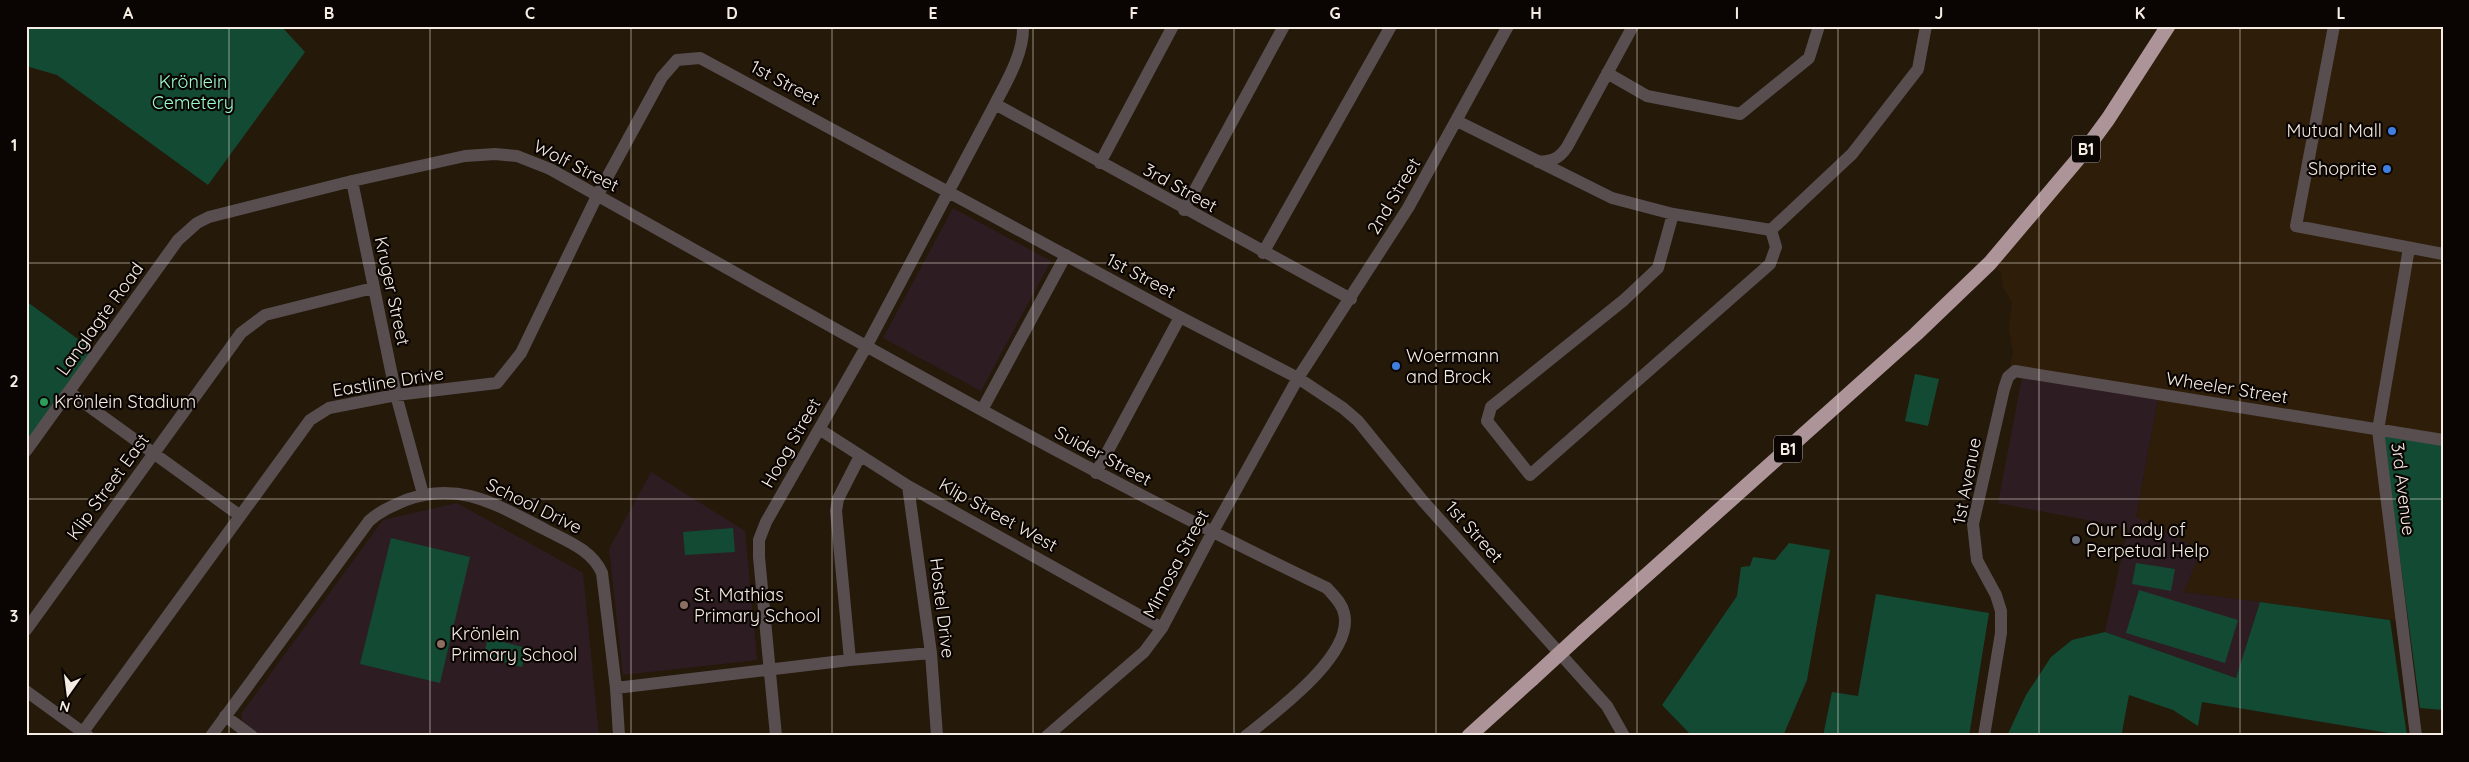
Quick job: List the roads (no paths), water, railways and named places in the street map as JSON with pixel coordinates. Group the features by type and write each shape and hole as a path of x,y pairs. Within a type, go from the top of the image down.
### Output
{"highway":[{"name":"B1","path":"1469,736 1916,334 1990,263 2088,146 2168,26"}],"street":[{"name":"Hoog Street","path":"776,736 759,540 766,522 866,347 995,104 1013,68 1023,34 1023,26"},
{"path":"1100,163 1173,26"},
{"path":"1184,210 1284,26"},
{"path":"1263,253 1391,26"},
{"name":"2nd Street","path":"1298,378 1351,299 1408,208 1458,121 1508,26"},
{"path":"1538,162 1552,161 1560,156 1633,26"},
{"path":"1771,230 1852,154 1918,69 1926,26"},
{"path":"2334,26 2296,226 2443,254"},
{"path":"1608,73 1647,96 1740,114 1809,58 1816,27"},
{"name":"1st Street","path":"597,196 662,77 677,60 700,58 1180,317 1298,378 1358,421 1423,501 1607,706 1624,736"},
{"name":"3rd Street","path":"995,104 1184,210 1351,299"},
{"path":"1458,121 1612,198 1673,214 1771,230"},
{"name":"Wolf Street","path":"186,231 209,217 352,181 465,156 495,154 518,156 550,169 866,347"},
{"name":"Kruger Street","path":"352,181 396,395 423,494"},
{"name":"Eastline Drive","path":"86,734 239,515 303,427 314,416 330,408 396,395 497,383 521,353 597,196"},
{"path":"1673,214 1658,268 1624,300 1491,407 1487,421 1530,475 1770,264 1776,247 1771,230"},
{"name":"Langlagte Road","path":"26,451 186,231"},
{"name":"3rd Avenue","path":"2409,248 2378,430 2416,736"},
{"path":"982,410 1066,255"},
{"name":"Klip Street East","path":"26,630 248,325 265,315 373,288"},
{"path":"1096,473 1180,317"},
{"name":"Suider Street","path":"866,347 1096,473 1212,533 1327,588 1337,599 1345,614 1343,632 1337,647 1315,677 1246,736"},
{"name":"Wheeler Street","path":"2008,377 2016,371 2023,372 2443,440"},
{"name":"1st Avenue","path":"1984,736 2001,633 2001,611 1996,595 1977,560 1973,524 2008,377"},
{"name":"Mimosa Street","path":"1046,736 1144,652 1162,628 1298,378"},
{"path":"69,392 239,515"},
{"name":"Klip Street West","path":"819,428 908,486 1162,628"},
{"path":"850,660 836,511 838,499 860,456"},
{"name":"Hostel Drive","path":"908,486 931,653 937,736"},
{"name":"School Drive","path":"211,736 364,527 377,514 390,506 423,494 452,492 475,496 589,554 602,573 616,688 619,736"},
{"path":"616,688 850,660 931,653"},
{"path":"26,691 86,734"},
{"path":"225,716 252,736"}],"place":[{"name":"Mutual Mall","path":"2392,131"},
{"name":"Shoprite","path":"2387,169"},
{"name":"Woermann and Brock","path":"1396,366"},
{"name":"Krönlein Stadium","path":"44,402"},
{"name":"Our Lady of Perpetual Help","path":"2076,540"},
{"name":"St. Mathias Primary School","path":"684,605"},
{"name":"Krönlein Primary School","path":"441,644"}],"park label":[{"name":"Krönlein Cemetery","path":"193,92"}]}
